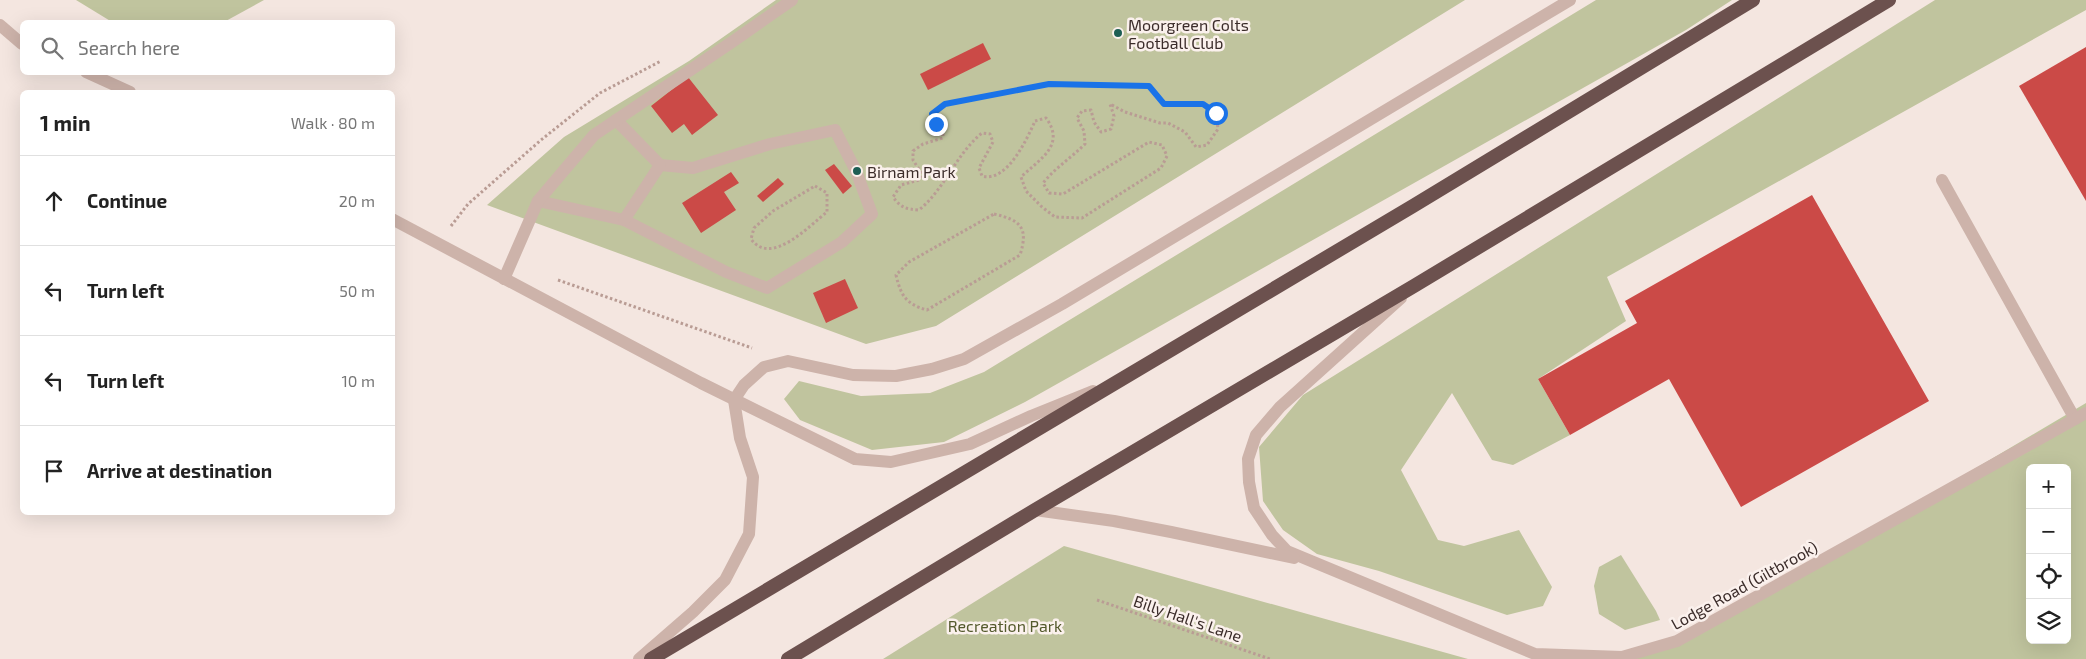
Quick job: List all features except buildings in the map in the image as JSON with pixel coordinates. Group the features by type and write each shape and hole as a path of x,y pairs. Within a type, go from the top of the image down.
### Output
{"highway":[{"path":"651,659 1123,379 1753,0"},
{"path":"788,659 1889,0"}],"lane":[{"path":"504,279 538,200 594,135 792,0"},
{"path":"639,659 693,612 725,580 749,534 753,477 740,438 734,400 744,385 764,367 788,361 853,375 896,376 932,369 964,359 1062,304 1570,0"},
{"path":"0,26 20,42"},
{"path":"93,75 126,90"},
{"path":"538,200 624,220 726,272 767,288 842,242 872,214 856,171 835,130 770,144 692,168 660,165 616,120"},
{"path":"624,220 660,165"},
{"path":"1942,180 2081,416"},
{"path":"395,221 734,400 855,459 891,462 970,444 1031,416 1123,379"},
{"path":"1311,562 1287,551 1272,535 1254,508 1248,482 1248,459 1256,435 1280,407 1414,286"},
{"name":"Lodge Road (Giltbrook)","path":"1311,562 1535,654 1622,657 1677,641 2081,416"},
{"path":"1035,510 1114,521 1311,562"}],"path":[{"path":"1049,84 1149,86 1164,104 1203,104 1216,113 1218,129 1207,145 1196,146 1185,132 1168,123 1160,123 1124,112 1110,104 1114,116 1111,129 1101,132 1094,122 1091,110 1082,111 1077,118 1084,131 1085,144 1054,170 1043,183 1050,193 1063,194 1149,142 1162,145 1167,156 1161,168 1082,218 1055,217 1026,191 1021,176 1052,148 1054,137 1052,126 1046,118 1036,120 1028,138 1016,156 999,174 989,178 982,176 979,168 993,142 990,134 982,133 971,141 932,200 919,210 906,209 899,205 894,197 901,185 919,180 922,174 913,160 913,152 923,144 943,138 943,132 936,124 932,114 945,104 1049,84"},
{"path":"815,186 827,193 827,212 783,246 767,250 756,246 751,240 754,228 773,210 815,186"},
{"path":"994,214 1013,218 1022,229 1024,242 1020,255 927,310 912,306 900,291 896,275 909,262 994,214"},
{"path":"557,280 788,361"},
{"name":"Billy Hall's Lane","path":"1097,600 1270,659"}],"green space":[{"path":"76,0 264,0 228,20 109,20"},
{"name":"Birnam Park","path":"776,0 1465,0 936,326 866,344 487,205 564,137 689,61"},
{"path":"1596,0 1732,0 1686,30 1025,402 944,442 872,450 800,420 784,399 799,381 861,396 930,393 984,372"},
{"path":"1935,0 2086,0 2086,10 1607,277 1626,321 1538,379 1570,435 1513,465 1492,460 1452,393 1401,470 1438,540 1464,546 1519,530 1552,587 1543,606 1507,615 1379,571 1317,554 1283,530 1263,501 1259,447 1303,395"},
{"path":"2086,403 2086,659 1635,659 1685,640"},
{"name":"Recreation Park","path":"1064,546 1468,659 883,659"},
{"path":"1621,555 1660,620 1625,630 1599,614 1594,586 1599,567"}],"place":[{"name":"Moorgreen Colts Football Club","path":"1118,33"},
{"name":"Birnam Park","path":"857,171"}],"route":[{"path":"936,124 932,114 945,104 1049,84 1149,86 1164,104 1203,104 1216,113"}]}
